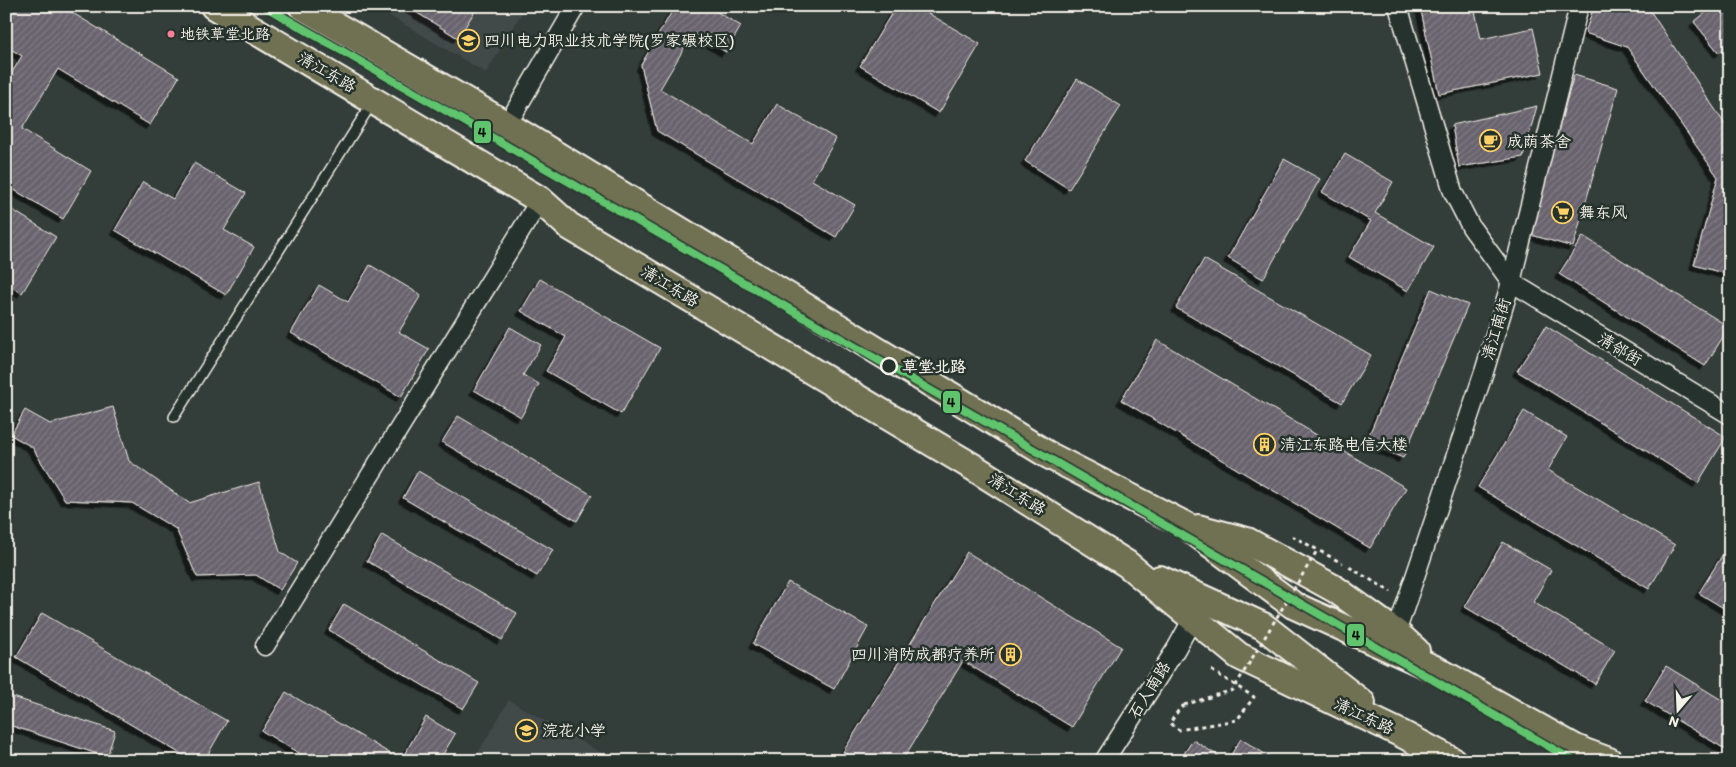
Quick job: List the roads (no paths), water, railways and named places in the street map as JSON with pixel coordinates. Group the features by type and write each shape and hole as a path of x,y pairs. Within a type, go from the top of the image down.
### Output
{"main road":[{"name":"清江东路","path":"214,6 540,200 569,226 973,467 1127,564 1239,656 1402,734 1453,761"},
{"path":"302,6 507,125 1050,456 1185,525 1293,605 1437,670 1585,755 1609,761"},
{"path":"1185,525 1246,540 1335,589 1396,633 1437,670"},
{"name":"清江东路","path":"1127,564 1263,626 1402,734"}],"street":[{"path":"507,125 576,6"},
{"name":"清江南街","path":"1396,633 1484,372 1510,282 1471,227 1453,192 1398,6"},
{"path":"1510,282 1579,6"},
{"path":"265,646 540,200"},
{"name":"清邻街","path":"1510,282 1730,415"},
{"name":"石人南路","path":"1104,761 1176,649 1193,618"}],"lane":[{"path":"174,417 374,100"}],"place":[{"name":"地铁草堂北路","path":"171,34"},
{"name":"四川电力职业技术学院(罗家碾校区)","path":"468,40"},
{"name":"成荫茶舍","path":"1491,141"},
{"name":"舞东风","path":"1563,212"},
{"name":"草堂北路","path":"889,366"},
{"name":"清江东路电信大楼","path":"1264,444"},
{"name":"四川消防成都疗养所","path":"1011,654"},
{"name":"浣花小学","path":"526,730"}]}
